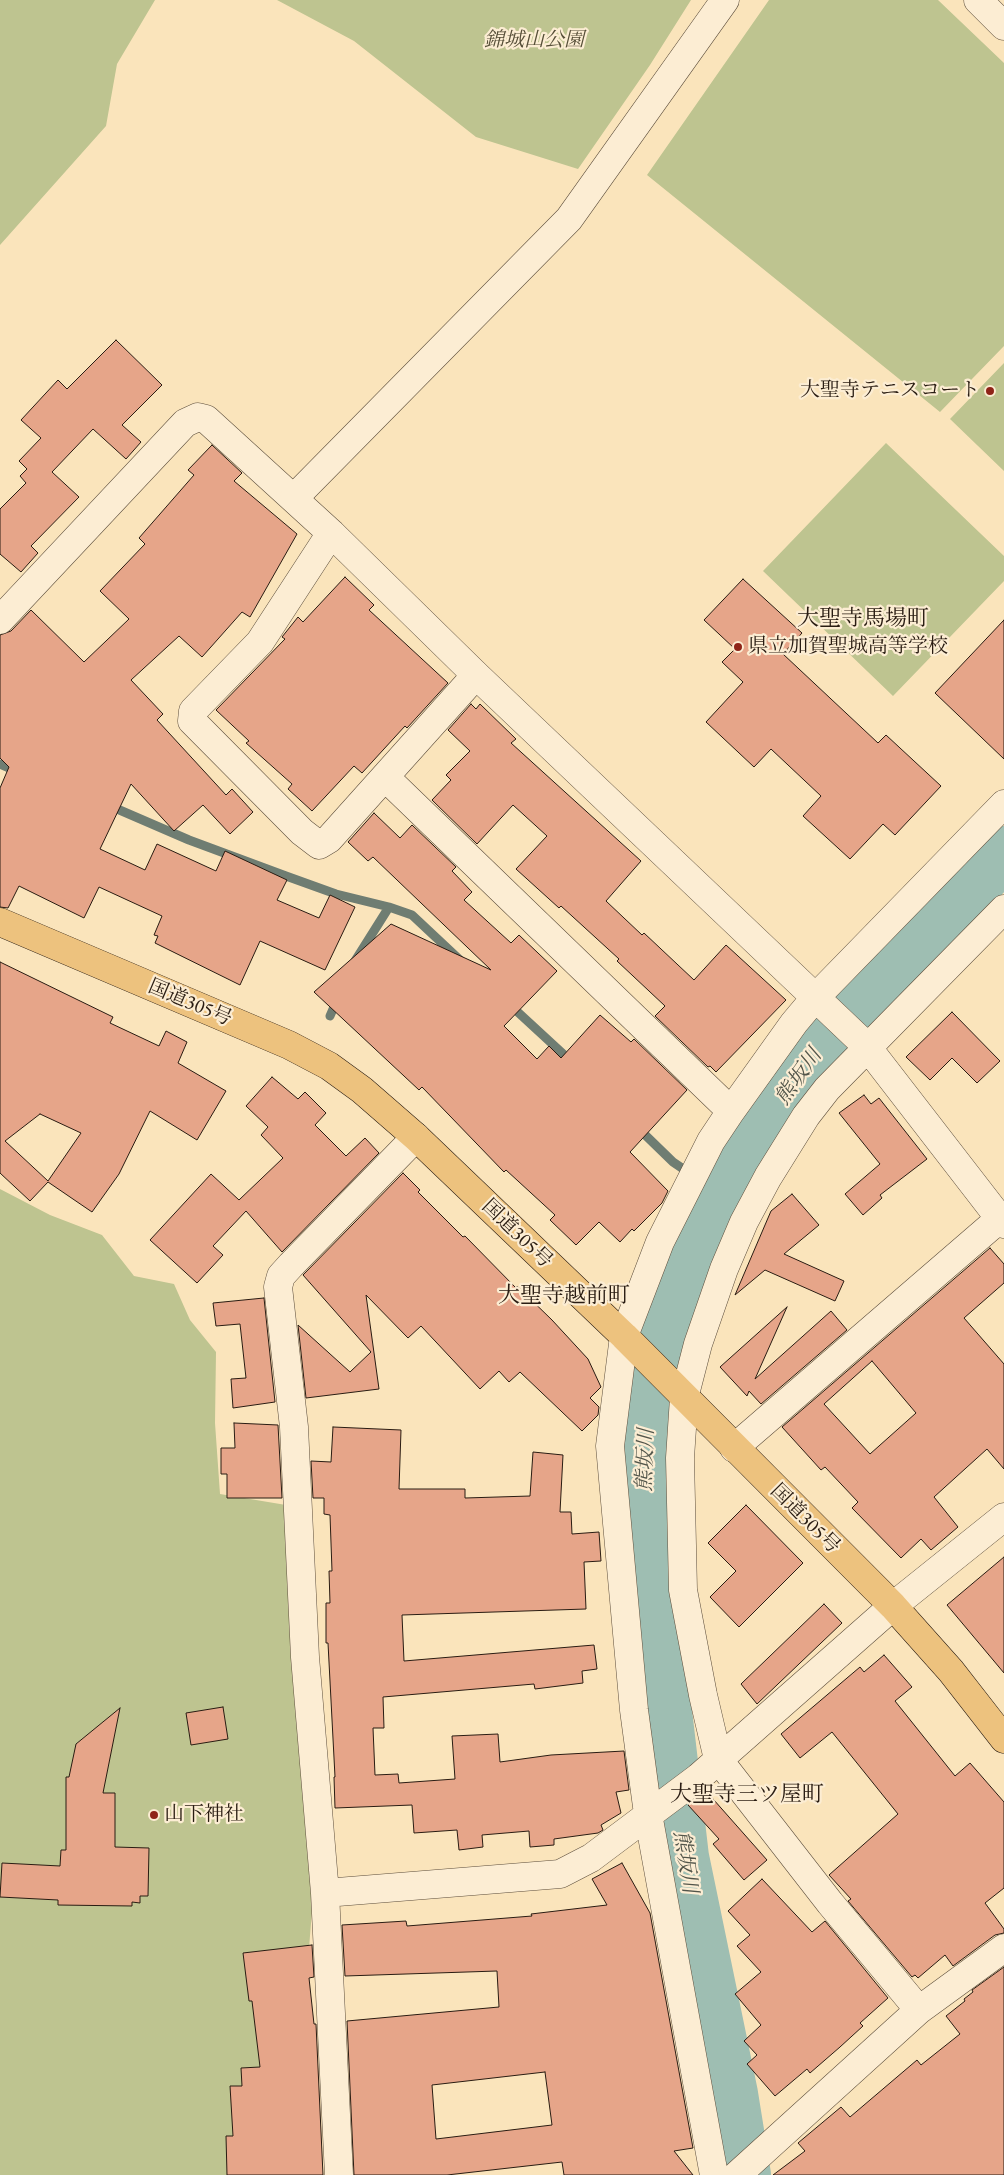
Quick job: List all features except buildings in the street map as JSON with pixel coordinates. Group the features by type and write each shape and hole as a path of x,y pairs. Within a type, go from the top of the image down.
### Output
{"highway":[{"name":"国道305号","path":"0,922 290,1045 329,1066 362,1090 416,1138 628,1341 893,1606 951,1671 1004,1738"}],"street":[{"path":"294,498 569,219 725,0"},
{"path":"978,0 1004,26"},
{"path":"0,620 185,423 198,417 206,419 331,533 476,675 862,1043 1003,1219 734,1448"},
{"path":"331,533 260,642 193,711 192,721 302,832 319,845 329,839 476,675"},
{"path":"385,777 731,1111"},
{"path":"714,2175 655,1809 633,1701 610,1446 628,1341 660,1242 711,1141 731,1111 794,1022 818,1000 1004,804"},
{"path":"918,2010 830,1903 709,1768 703,1695 683,1590 677,1391 698,1344 724,1270 744,1222 768,1177 806,1116 862,1043 1004,909"},
{"path":"339,2175 325,1893 305,1657 294,1427 278,1288 281,1276 291,1265 416,1138"},
{"path":"325,1893 560,1874 591,1858 709,1768 893,1606 1004,1518"},
{"path":"737,2175 767,2163 918,2010 1004,1948"}],"green space":[{"path":"0,0 155,0 117,64 106,126 0,245"},
{"name":"錦城山公園","path":"277,0 691,0 650,65 578,169 476,137 354,41"},
{"path":"769,0 938,0 1004,63 1004,346 940,412 647,175"},
{"name":"大聖寺テニスコート","path":"1004,363 1004,471 950,419"},
{"path":"886,443 1004,556 1004,581 893,696 763,571"},
{"path":"0,1189 50,1215 102,1235 134,1276 174,1284 190,1320 216,1352 215,1423 220,1494 286,1505 313,1898 291,2175 0,2175"}],"waterway":[{"path":"0,764 18,772"},
{"path":"108,805 189,840 286,876 336,894 389,907 412,915 460,960"},
{"name":"熊坂川","path":"744,2175 731,2094 682,1857 646,1548 643,1465 650,1386 689,1265 752,1149 807,1060 1004,853"},
{"path":"355,961 389,907"},
{"path":"330,1016 337,1000"},
{"path":"509,1004 573,1063"},
{"path":"637,1127 673,1162 726,1198"}],"place":[{"name":"大聖寺テニスコート","path":"990,391"},
{"name":"県立加賀聖城高等学校","path":"738,647"},
{"name":"山下神社","path":"154,1815"}],"district":[{"name":"大聖寺馬場町","path":"863,619"},
{"name":"大聖寺越前町","path":"564,1296"},
{"name":"大聖寺三ツ屋町","path":"747,1795"}]}
